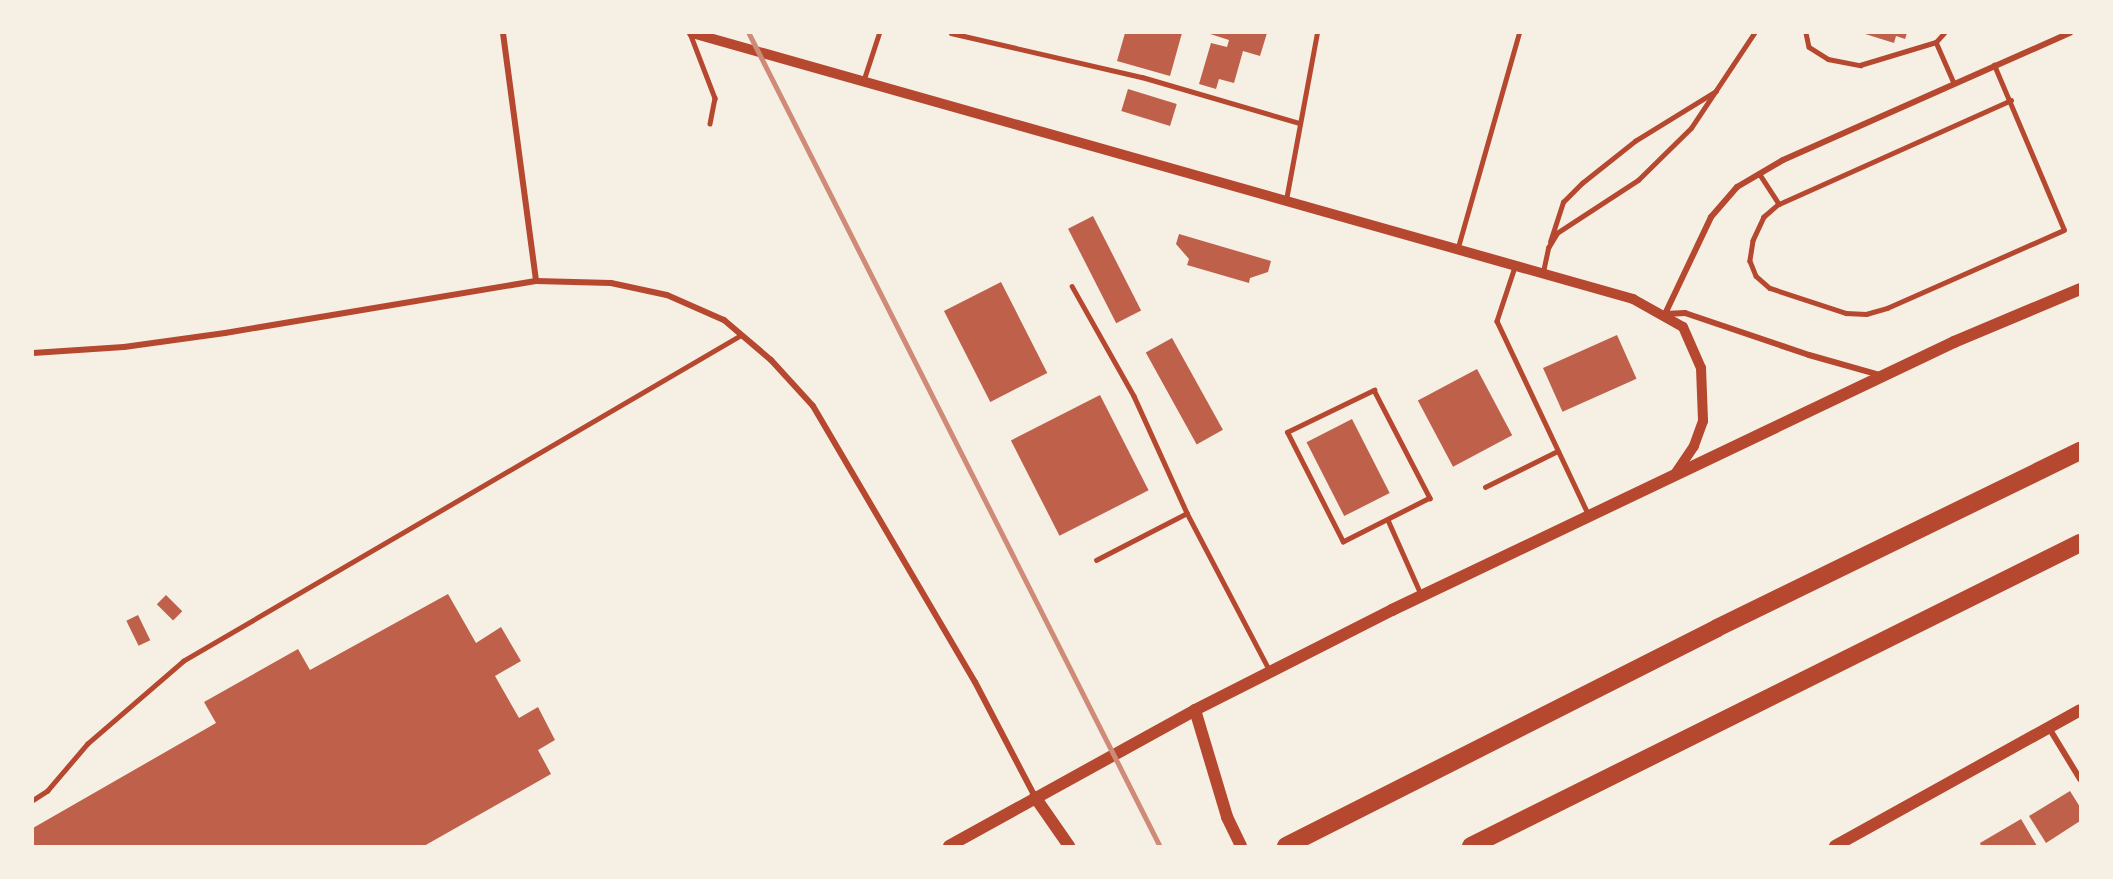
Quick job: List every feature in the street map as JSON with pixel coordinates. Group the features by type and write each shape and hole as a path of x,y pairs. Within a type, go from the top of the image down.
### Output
{"highway":[{"path":"1286,846 2080,451"},
{"path":"1471,846 2080,543"}],"main road":[{"path":"949,846 1195,710 1422,596 1884,376 2080,288"},
{"path":"1195,710 1227,817 1241,846"},
{"path":"1835,846 2080,710"},
{"path":"1035,797 1069,846"}],"street":[{"path":"503,33 536,281"},
{"path":"691,33 1634,299 1665,314 1688,334 1701,368 1705,398 1703,421 1694,446 1674,477"},
{"path":"1665,314 1711,216 1737,187 1759,173 1954,83 2070,33"},
{"path":"33,353 124,347 214,335 536,281 611,283 667,295 724,320 771,360 813,406 975,682 1035,797"},
{"path":"1665,314 1685,313 1809,356 1884,376"},
{"path":"2049,728 2080,779"}],"lane":[{"path":"691,33 715,98 710,124"},
{"path":"863,82 879,33"},
{"path":"951,33 1142,77 1299,123"},
{"path":"1286,200 1310,58 1317,33"},
{"path":"1458,248 1519,33"},
{"path":"1548,248 1565,227 1607,203 1660,162 1719,90 1754,33"},
{"path":"1806,33 1809,47 1828,59 1860,65 1936,42 1944,33"},
{"path":"1936,42 1954,83"},
{"path":"1994,65 2011,100 2064,230 1887,308 1866,314 1846,313 1770,288 1756,276 1750,261 1753,241 1764,217 1779,204 2011,100"},
{"path":"1543,272 1563,202 1582,183 1635,141 1719,90"},
{"path":"1759,173 1779,204"},
{"path":"1516,264 1497,321 1590,517"},
{"path":"1072,286 1134,396 1187,513 1271,672"},
{"path":"33,800 48,791 87,744 183,661 741,335"},
{"path":"1374,390 1430,498 1388,520 1343,542 1287,432 1374,390"},
{"path":"1485,487 1558,451"},
{"path":"1096,560 1187,513"},
{"path":"1388,520 1422,596"}],"building":[{"path":"1125,33 1182,33 1170,76 1117,61"},
{"path":"1207,33 1267,33 1260,56 1243,51 1234,83 1219,79 1216,89 1199,84 1211,43 1227,47 1229,40"},
{"path":"1862,33 1907,33 1905,39 1896,36 1894,43"},
{"path":"1128,89 1177,104 1170,126 1121,111"},
{"path":"1093,216 1141,310 1116,323 1068,229"},
{"path":"1179,234 1271,261 1268,272 1250,278 1249,283 1187,265 1189,259 1176,244"},
{"path":"1001,282 1047,373 990,402 944,311"},
{"path":"1617,335 1637,379 1563,412 1543,368"},
{"path":"1172,338 1223,430 1197,444 1146,353"},
{"path":"1477,369 1512,435 1453,467 1418,400"},
{"path":"1100,395 1149,490 1059,536 1011,440"},
{"path":"1352,419 1390,493 1344,516 1307,442"},
{"path":"448,594 476,643 501,627 521,661 495,676 519,718 538,707 555,740 538,750 551,774 424,846 33,846 33,828 216,723 204,702 298,649 310,670"},
{"path":"166,595 182,611 173,620 157,604"},
{"path":"138,615 150,640 139,646 126,621"},
{"path":"2070,791 2080,807 2080,821 2046,843 2029,816"},
{"path":"2021,819 2037,846 1981,846 1980,843"}],"railway":[{"path":"749,33 1160,846"}]}
